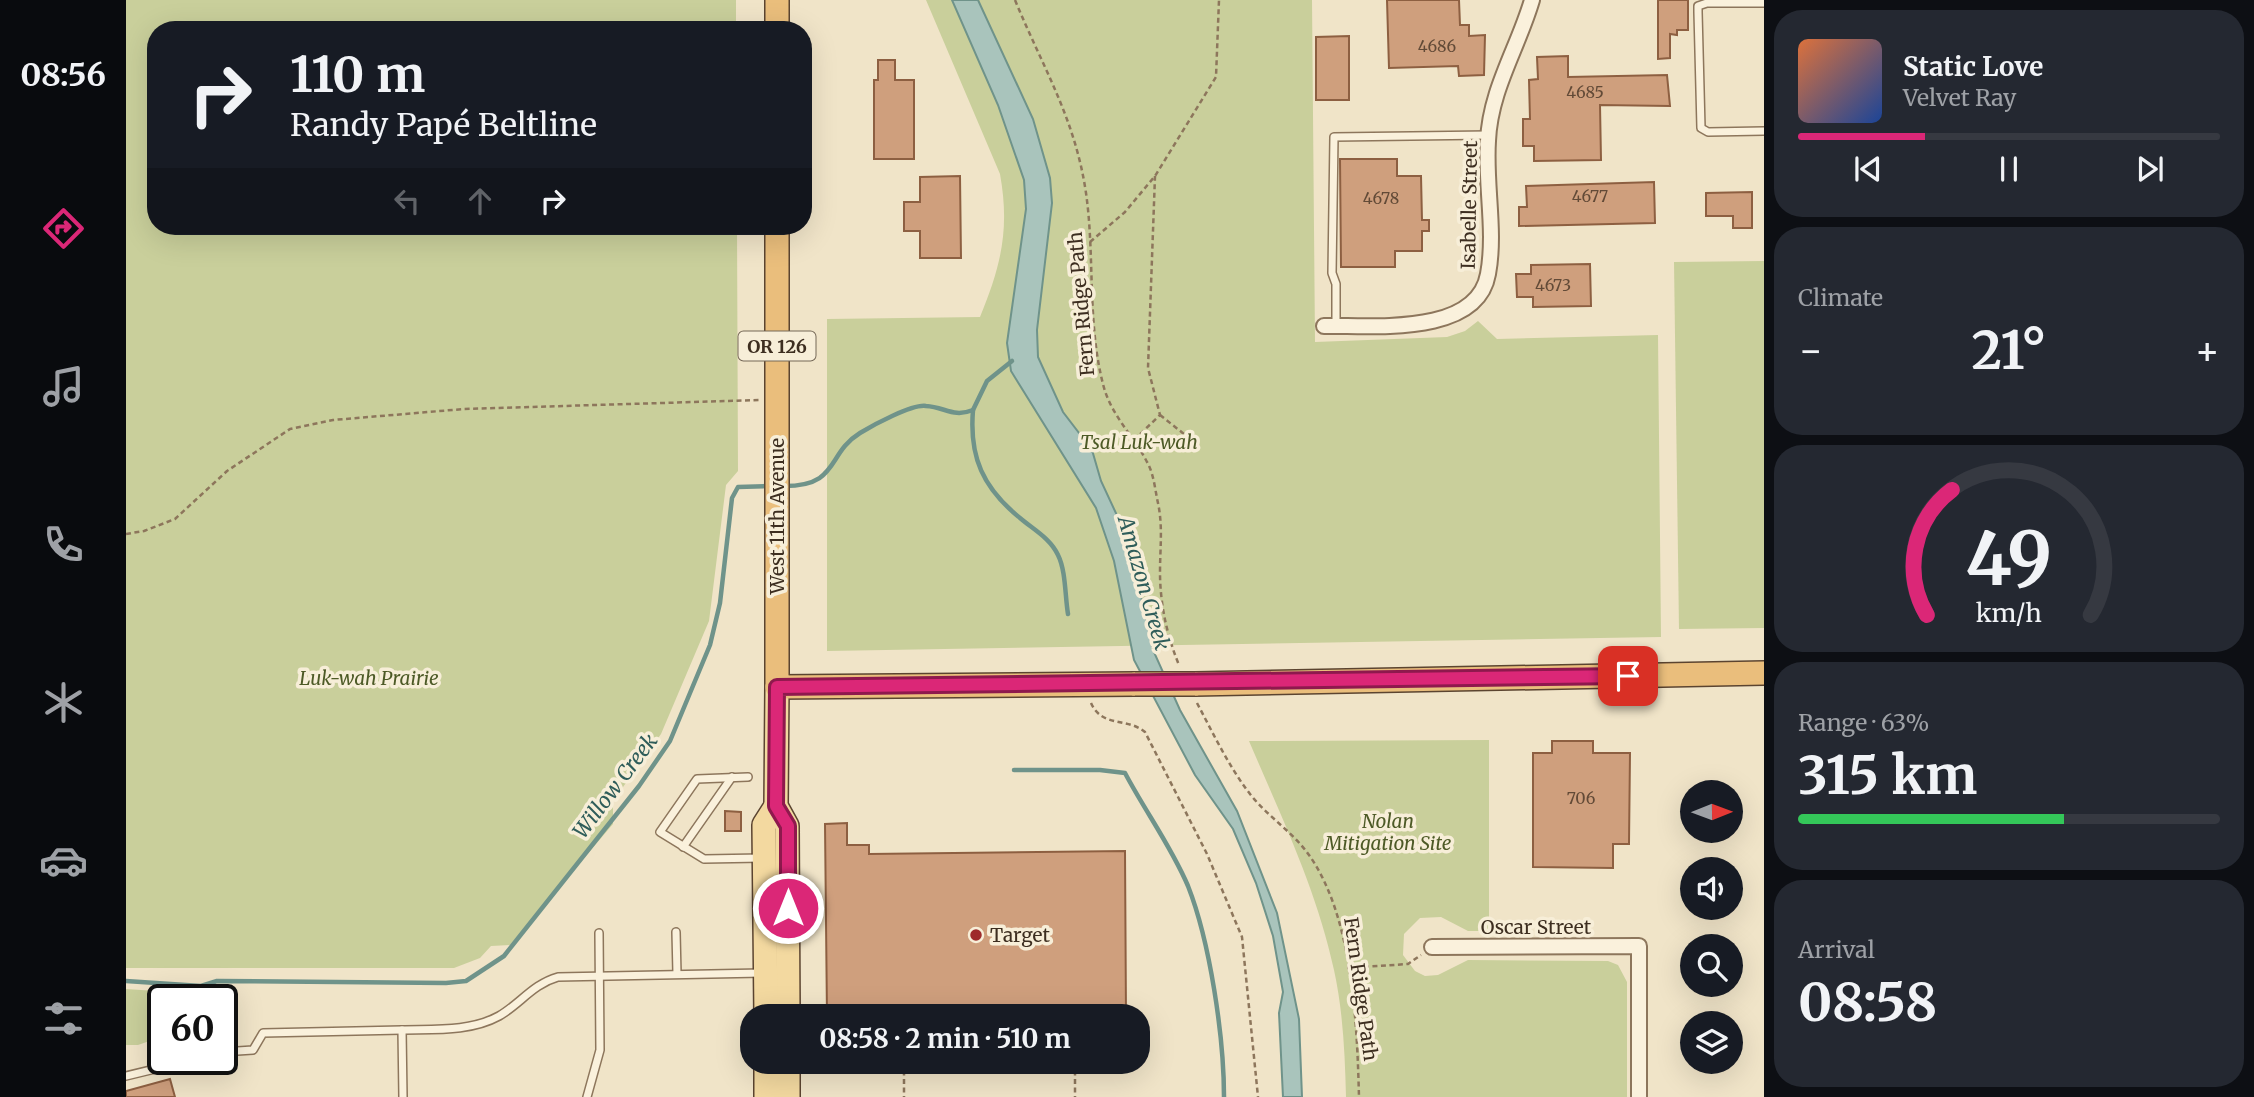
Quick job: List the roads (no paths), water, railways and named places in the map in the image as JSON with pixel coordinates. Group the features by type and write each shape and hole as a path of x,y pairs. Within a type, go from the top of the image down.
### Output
{"highway":[{"path":"777,0 777,21"},
{"name":"West 11th Avenue","path":"777,235 777,687"},
{"path":"777,687 1764,673"}],"main road":[{"name":"West 11th Avenue","path":"777,687 776,806 788,826 788,1004"},
{"name":"West 11th Avenue","path":"766,1004 764,825 776,806"},
{"path":"766,982 776,1004"},
{"path":"766,1074 766,1097"},
{"path":"788,1074 788,1097"}],"street":[{"name":"Isabelle Street","path":"1330,326 1431,323 1453,316 1474,301 1488,277 1489,135 1498,85 1532,0"},
{"name":"Oscar Street","path":"1432,947 1639,946 1639,1097"}],"lane":[{"path":"1764,2 1707,3 1698,6 1701,128 1708,132 1764,131"},
{"path":"1330,326 1336,284 1332,272 1334,137 1489,135"},
{"path":"683,847 732,777"},
{"path":"748,777 695,780 660,832 704,859 763,858"},
{"path":"676,932 677,974"},
{"path":"587,1097 600,1050 599,933"},
{"path":"238,1051 253,1050 263,1032 471,1026 500,1016 549,980 600,975 677,974 766,982"},
{"path":"401,1030 403,1097"},
{"path":"126,1076 147,1071"}],"water":[{"path":"952,0 978,0 1033,119 1050,178 1052,203 1037,330 1038,357 1063,412 1092,450 1101,481 1128,539 1153,650 1180,710 1237,811 1277,913 1299,1019 1302,1097 1283,1097 1279,1013 1283,992 1273,936 1256,883 1233,829 1195,775 1134,660 1114,561 1096,508 1011,371 1007,343 1026,209 1024,180 998,105"}],"waterway":[{"name":"Willow Creek","path":"784,486 815,481 824,475 849,441 866,429 902,412 920,406 954,413 973,410 987,381 1012,361"},
{"path":"973,410 973,442 981,470 996,495 1007,507 1055,549 1063,569 1068,614"},
{"name":"Willow Creek","path":"126,981 201,986 217,981 446,983 466,981 504,956 639,786 670,741 710,645 720,603 732,498 738,487 768,486"},
{"path":"1014,770 1100,770 1125,773 1174,857 1196,909 1214,990 1224,1097"}],"place":[{"name":"Target","path":"976,935"}],"park label":[{"name":"Tsal Luk-wah","path":"1139,442"},
{"name":"Luk-wah Prairie","path":"369,678"},
{"name":"Nolan Mitigation Site","path":"1388,832"}],"water label":[{"name":"Amazon Creek","path":"1144,583"}]}
